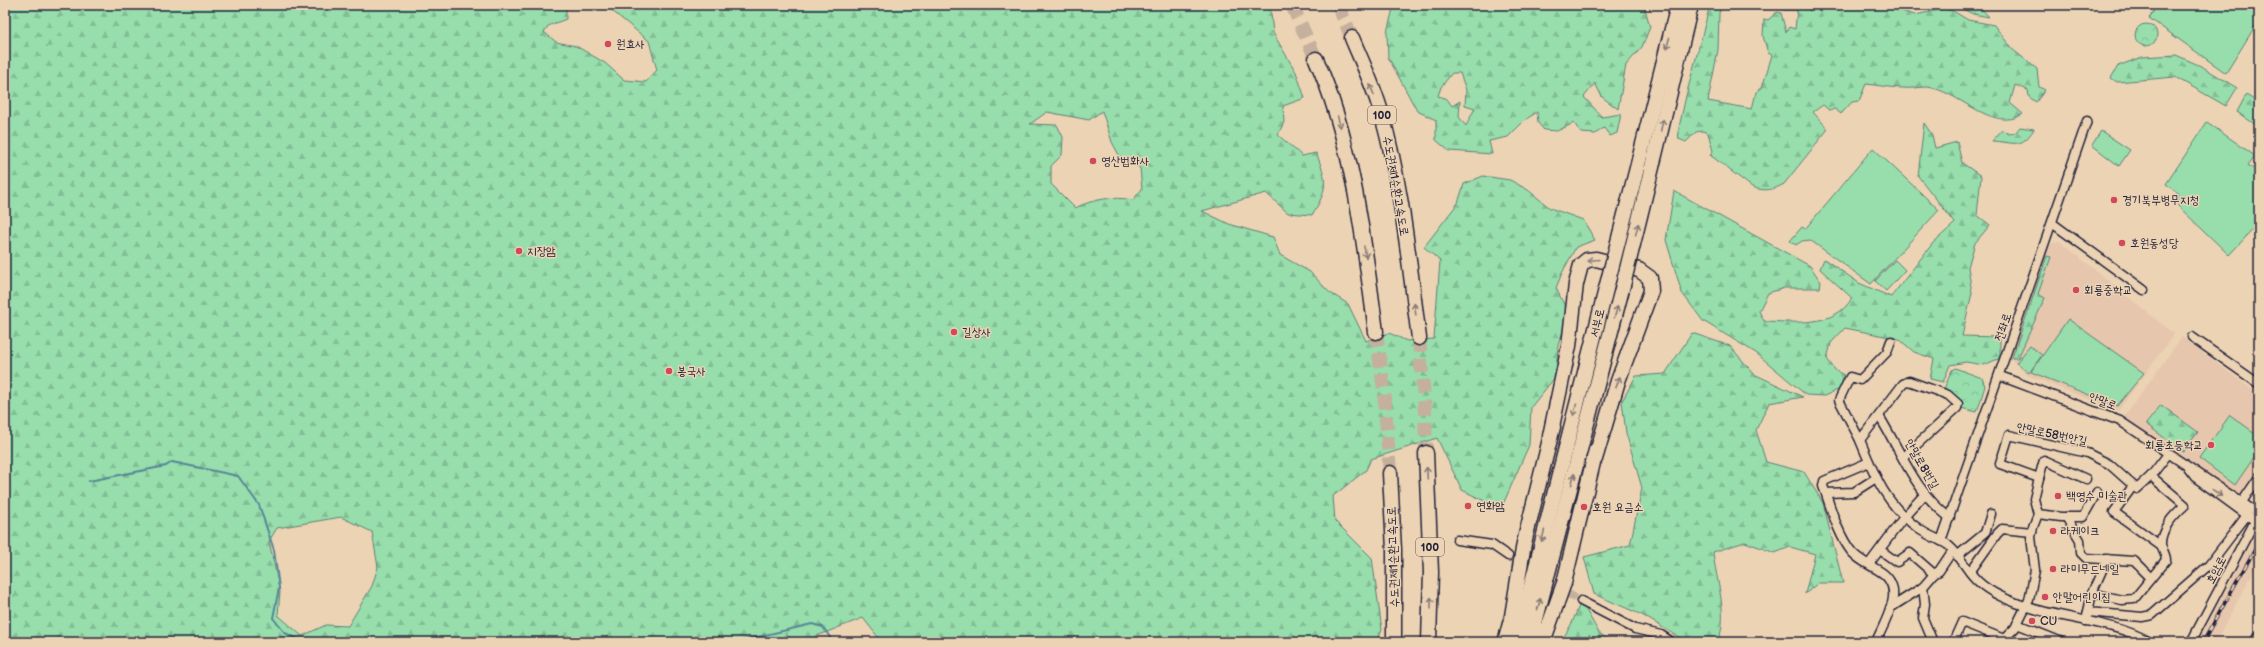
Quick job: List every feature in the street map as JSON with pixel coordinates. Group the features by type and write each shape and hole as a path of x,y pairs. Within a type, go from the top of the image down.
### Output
{"highway":[{"name":"서부로","path":"1517,642 1678,5"},
{"name":"서부로","path":"1530,642 1624,281 1691,5"},
{"name":"수도권제1순환고속도로","path":"1352,38 1381,111 1398,195 1419,338"},
{"path":"1316,59 1337,113 1358,214 1371,290 1376,332"},
{"path":"1505,642 1512,616 1524,543 1550,436 1568,352 1576,284 1581,265 1589,259 1596,259 1644,272 1650,278 1652,291 1618,381 1595,459 1564,583 1543,642"},
{"path":"1550,436 1597,323"},
{"path":"1595,459 1609,367 1609,335"},
{"name":"100","path":"1426,453 1431,572 1429,642"},
{"name":"수도권제1순환고속도로","path":"1390,473 1395,590 1394,642"}],"main road":[{"path":"2256,642 2259,637"}],"street":[{"name":"전좌로","path":"1941,541 2000,376 2087,121"},
{"path":"2052,223 2144,290"},
{"path":"2192,337 2259,384"},
{"path":"1891,342 1887,352 1860,380 1850,376 1839,400 1860,440 1876,478 1886,497 1904,517 1921,531 1941,541 1955,553 1970,572 1984,586 2004,598 2027,607 2132,632 2150,642"},
{"name":"안말로","path":"2000,376 2120,421 2188,468 2199,472 2242,502 2258,516"},
{"path":"1860,440 1903,384 1909,381 1948,395 1958,404 1950,416 1903,457"},
{"name":"안말로8번길","path":"1879,416 1924,495 1934,507 1950,518"},
{"name":"안말로58번안길","path":"2039,478 2000,464 2009,435 2087,453 2109,464 2133,486"},
{"path":"2161,546 2114,512 2133,486 2137,489 2151,476 2168,454"},
{"path":"1953,642 1962,622 2002,640 2017,624 2027,607 2035,570 2032,532 2038,514 2034,499 2044,460 2086,479"},
{"path":"1869,462 1824,481 1823,486 1850,550 1859,559 1891,579 1894,594 1876,642"},
{"name":"안말로","path":"2188,468 2195,477 2247,515 2258,516"},
{"path":"2092,592 2122,600 2134,599 2166,560 2161,546 2164,531 2172,516 2184,505 2151,476"},
{"path":"2242,502 2259,477"},
{"path":"1826,493 1854,492 1876,478"},
{"path":"2038,514 2083,517 2097,492"},
{"path":"1869,564 1904,517 1924,495"},
{"path":"1890,608 1923,587 1955,553 1985,533 1991,514"},
{"path":"2088,612 2142,617 2152,615 2209,565 2247,515"},
{"name":"호암로","path":"2191,642 2258,516"},
{"path":"2066,517 2080,540 2081,552 2086,558 2134,561 2151,578"},
{"path":"1970,572 1996,534 2002,529 2032,532"},
{"path":"1457,540 1492,545 1508,556"},
{"path":"1880,550 1897,562 1910,553 1934,574"},
{"path":"2086,621 2092,592 2107,559"},
{"path":"1923,587 1925,604 1923,618 1933,642"},
{"path":"1581,601 1636,629 1661,635 1672,642"},
{"path":"2017,624 2062,642"}],"shaded area":[{"name":"회룡중학교","path":"2059,241 2174,334 2118,411 2027,375 2010,358 2047,246"},
{"name":"회룡초등학교","path":"2182,337 2259,395 2259,473 2240,500 2124,417"},
{"path":"2255,536 2259,539 2259,562 2215,642 2198,642"}],"green space":[{"path":"5,5 566,5 566,19 548,26 544,32 556,42 576,46 605,63 624,80 646,82 657,70 649,41 605,5 1270,5 1273,33 1296,72 1305,98 1283,106 1284,122 1278,135 1302,156 1316,153 1324,178 1321,198 1312,215 1288,213 1266,193 1202,211 1229,224 1273,237 1280,255 1310,272 1329,292 1348,304 1366,341 1389,333 1407,341 1434,339 1440,261 1424,247 1458,203 1464,184 1483,176 1510,180 1528,190 1550,208 1583,220 1595,240 1576,247 1556,288 1569,315 1558,345 1556,376 1531,407 1529,445 1501,509 1462,490 1437,438 1371,459 1366,470 1333,496 1335,521 1372,558 1382,630 1377,642 882,642 863,618 801,642 5,642","holes":["1102,111 1112,142 1119,155 1140,168 1142,189 1133,200 1110,198 1089,202 1075,208 1051,184 1051,166 1062,155 1063,137 1057,125 1030,124 1047,112 1089,120","341,517 372,532 378,567 372,586 348,626 326,625 302,636 278,615 280,592 269,541 277,528"]},
{"path":"1394,5 1644,5 1650,27 1642,47 1626,65 1618,109 1602,97 1595,83 1584,97 1602,117 1621,114 1617,133 1610,136 1604,128 1595,134 1581,133 1574,123 1557,131 1544,130 1538,123 1537,112 1525,120 1508,137 1489,141 1492,154 1449,151 1436,140 1436,120 1417,111 1388,57 1387,32","holes":["1452,73 1460,73 1466,90 1465,105 1475,108 1466,126 1459,117 1460,101 1452,106 1447,99 1438,96 1441,87"]},
{"path":"1710,5 1722,5 1719,13 1718,50 1708,101 1752,109 1756,92 1762,88 1772,55 1768,53 1763,36 1764,19 1768,20 1777,12 1781,13 1786,32 1789,27 1795,29 1797,10 1784,10 1772,5 1801,5 1810,11 1809,5 1880,5 1915,15 1944,9 1953,11 1968,20 1994,25 2012,49 2037,69 2039,87 2045,90 2036,102 2029,97 2028,90 2015,85 2010,103 2023,114 2012,119 2000,119 1975,109 1939,90 1927,87 1898,88 1866,84 1859,101 1852,102 1841,114 1835,109 1829,110 1823,105 1813,112 1828,129 1784,184 1769,190 1757,189 1752,187 1710,155 1713,151 1708,133 1702,131 1696,132 1686,142 1679,139 1678,132 1686,96"},
{"path":"1954,5 1978,5 1989,17 1973,14"},
{"path":"2158,5 2259,5 2259,20 2226,73 2149,18"},
{"path":"2146,24 2154,27 2157,35 2154,43 2146,46 2138,43 2135,35 2138,27"},
{"path":"2176,55 2203,67 2237,88 2226,106 2175,77 2117,82 2111,78 2118,66 2142,57"},
{"path":"2246,95 2259,103 2259,127 2237,112"},
{"path":"2207,122 2255,156 2248,165 2259,173 2259,223 2229,255 2178,206 2177,192 2166,184"},
{"path":"1924,123 1932,135 1935,148 1957,142 1962,163 1981,176 1977,215 1990,225 1975,243 1968,267 1972,293 1962,336 2000,337 2000,358 1984,365 1966,362 1950,365 1943,382 1930,379 1934,359 1914,352 1899,339 1845,328 1831,343 1827,359 1836,371 1844,375 1840,389 1824,396 1806,395 1756,353 1703,321 1682,293 1666,240 1674,191 1810,266 1821,282 1820,288 1784,288 1768,293 1759,311 1764,321 1801,322 1825,319 1845,308 1852,298 1820,269 1824,259 1859,283 1891,297 1933,243 1955,223 1918,176"},
{"path":"2020,127 2034,129 2025,140 2021,142 2012,143 1992,141 2002,130 2009,134 2015,133"},
{"path":"2101,131 2130,150 2119,166 2092,145"},
{"path":"1873,148 1939,210 1871,284 1810,240 1802,241 1796,245 1790,241 1802,227 1805,229"},
{"path":"2047,256 2051,257 2038,294 2045,298 2018,358 2012,358"},
{"path":"1895,260 1905,270 1886,291 1875,281"},
{"path":"2068,319 2144,373 2117,406 2031,372"},
{"path":"1692,333 1730,346 1754,374 1803,397 1769,403 1756,430 1766,462 1804,472 1823,503 1843,583 1818,583 1805,594 1815,554 1790,547 1775,553 1745,542 1713,552 1722,608 1721,631 1718,642 1687,642 1642,615 1594,594 1584,557 1630,545 1642,488 1626,433 1622,401 1636,376 1665,374"},
{"path":"2030,346 2042,355 2029,373 2016,363"},
{"path":"1955,368 1982,378 1985,386 1977,412 1961,408 1961,402 1957,397 1944,389 1952,370"},
{"path":"2161,405 2198,432 2183,452 2146,424"},
{"path":"2230,415 2259,436 2259,450 2235,485 2199,458"},
{"path":"1581,601 1599,633 1612,642 1596,642 1589,635 1585,642 1561,642 1572,623"}],"waterway":[{"path":"89,481 166,466 172,462 238,476 259,505 274,550 279,588 273,618 285,633 305,642"},
{"path":"736,642 812,624 823,627 833,642"}],"tunnel":[{"path":"1292,5 1316,59"},
{"path":"1338,5 1352,38"},
{"path":"1376,332 1384,390 1390,473"},
{"path":"1419,338 1425,411 1426,453"},
{"path":"1508,556 1546,582 1581,601"}],"railway":[{"path":"2203,642 2259,542"}],"place":[{"name":"원효사","path":"608,44"},
{"name":"영산법화사","path":"1093,161"},
{"name":"경기북부병무지청","path":"2114,200"},
{"name":"호원동성당","path":"2122,243"},
{"name":"지장암","path":"519,251"},
{"name":"회룡중학교","path":"2076,290"},
{"name":"길상사","path":"954,332"},
{"name":"봉국사","path":"669,371"},
{"name":"회룡초등학교","path":"2211,445"},
{"name":"백영수 미술관","path":"2058,496"},
{"name":"연화암","path":"1468,506"},
{"name":"호원 요금소","path":"1584,507"},
{"name":"라케이크","path":"2053,531"},
{"name":"라미무드네일","path":"2053,569"},
{"name":"안말어린이집","path":"2045,597"},
{"name":"CU","path":"2032,621"}]}
